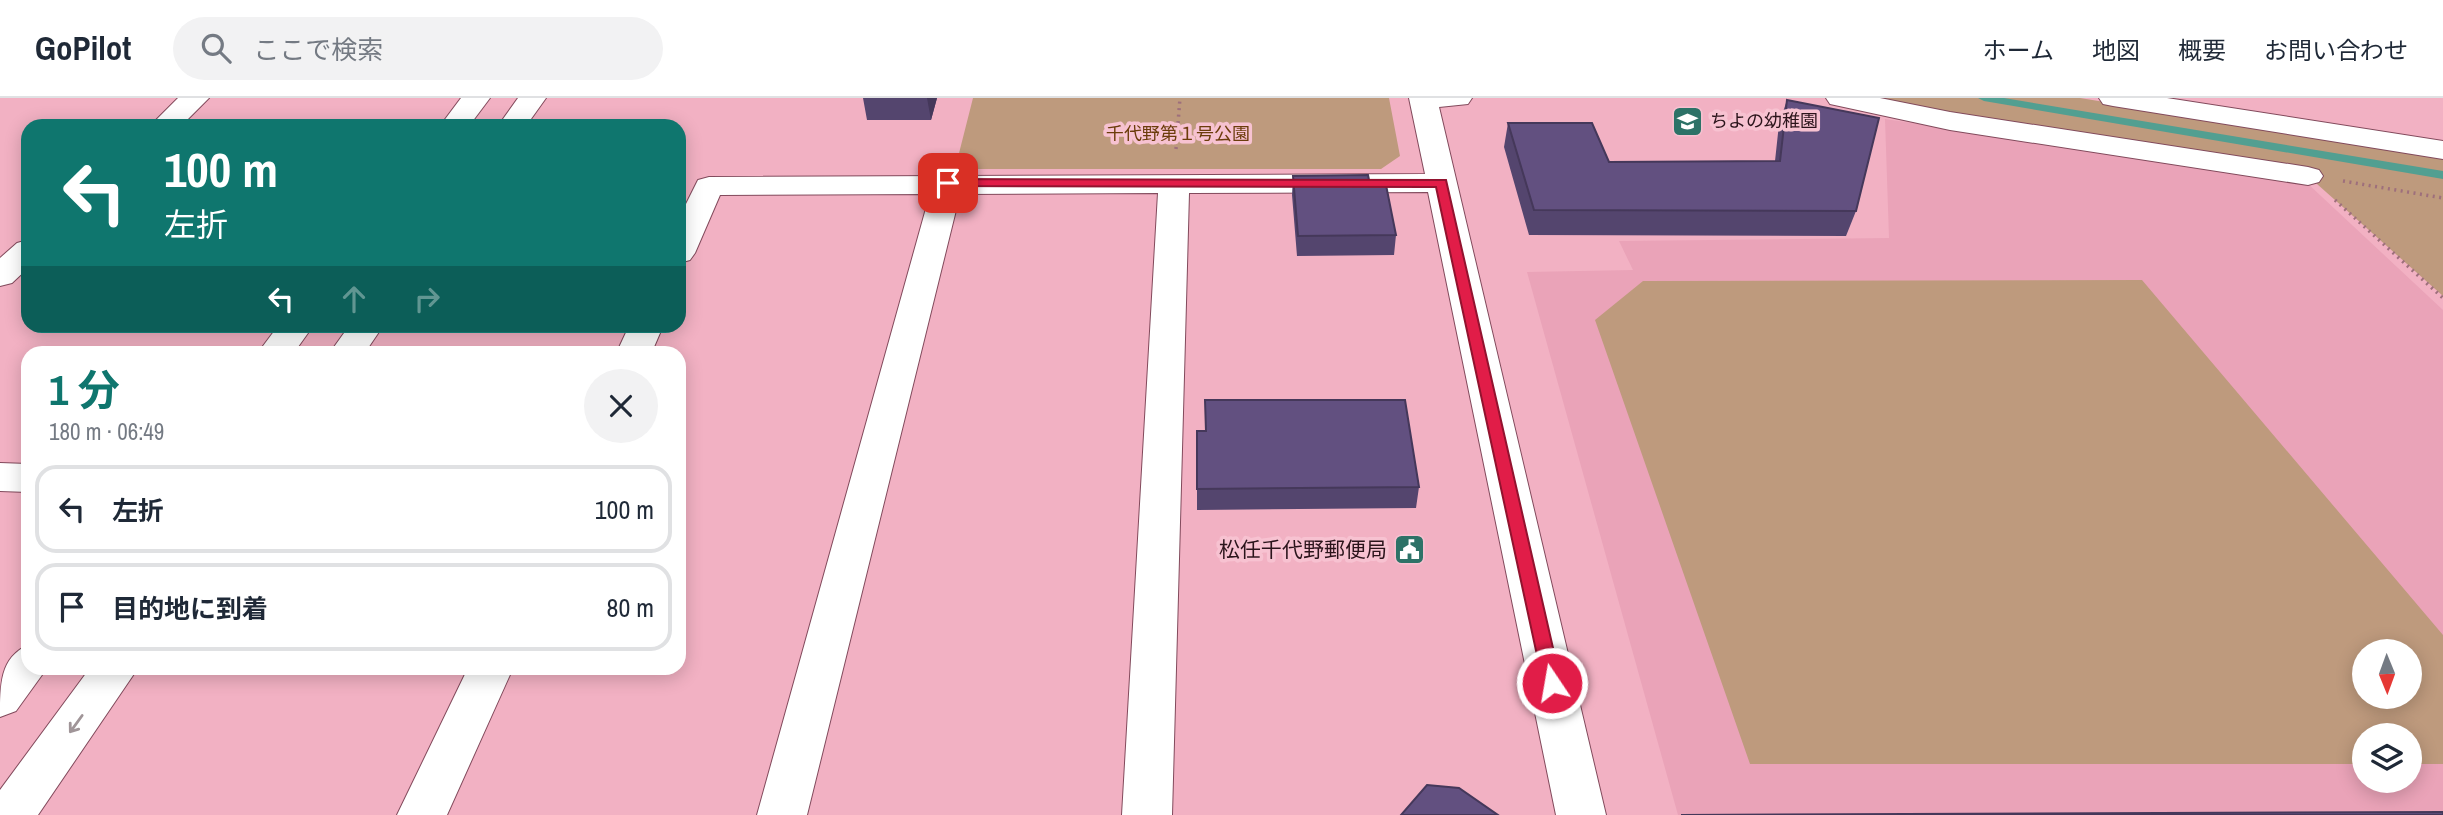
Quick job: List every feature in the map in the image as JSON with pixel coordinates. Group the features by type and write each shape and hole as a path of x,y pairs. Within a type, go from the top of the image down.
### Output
{"street":[{"path":"172,119 195,98"},
{"path":"460,119 477,98"},
{"path":"517,119 532,98"},
{"path":"1435,98 1441,183 1581,815"},
{"path":"1840,98 1950,121 2308,176"},
{"path":"2113,98 2443,150"},
{"path":"782,815 948,183"},
{"path":"686,237 709,186 1441,183"},
{"path":"1147,815 1174,184"},
{"path":"0,276 21,256"},
{"path":"0,477 21,478"},
{"path":"0,698 21,672"},
{"path":"10,815 111,675"},
{"path":"422,815 488,675"}],"path":[{"path":"2308,176 2443,198"},
{"path":"2308,176 2443,298"}],"shaded area":[{"path":"1885,119 2306,182 2443,310 2443,815 1678,815 1527,272 1633,270 1619,241 1889,238"}],"green space":[{"name":"千代野第１号公園","path":"973,98 1389,98 1400,156 1381,169 955,169"},
{"path":"1863,98 2080,98 2443,157 2443,296 2308,176"},
{"path":"2142,280 2443,635 2443,764 2422,764 2422,723 2352,723 2352,764 1750,764 1595,320 1643,281"}],"building":[{"path":"1787,100 1879,118 1856,211 1534,210 1508,123 1592,123 1609,162 1780,161"},
{"path":"1368,175 1369,180 1385,180 1396,235 1298,236 1293,176"},
{"path":"1205,400 1405,400 1419,487 1197,489 1197,431 1206,431"},
{"path":"1427,785 1459,788 1498,815 1401,815"},
{"path":"2443,812 2443,815 1681,815"}],"waterway":[{"path":"1984,98 2443,175"}],"place":[{"name":"ちよの幼稚園","path":"1687,121"},
{"name":"松任千代野郵便局","path":"1410,550"}],"route":[{"path":"948,183 1441,183 1552,683"}]}
